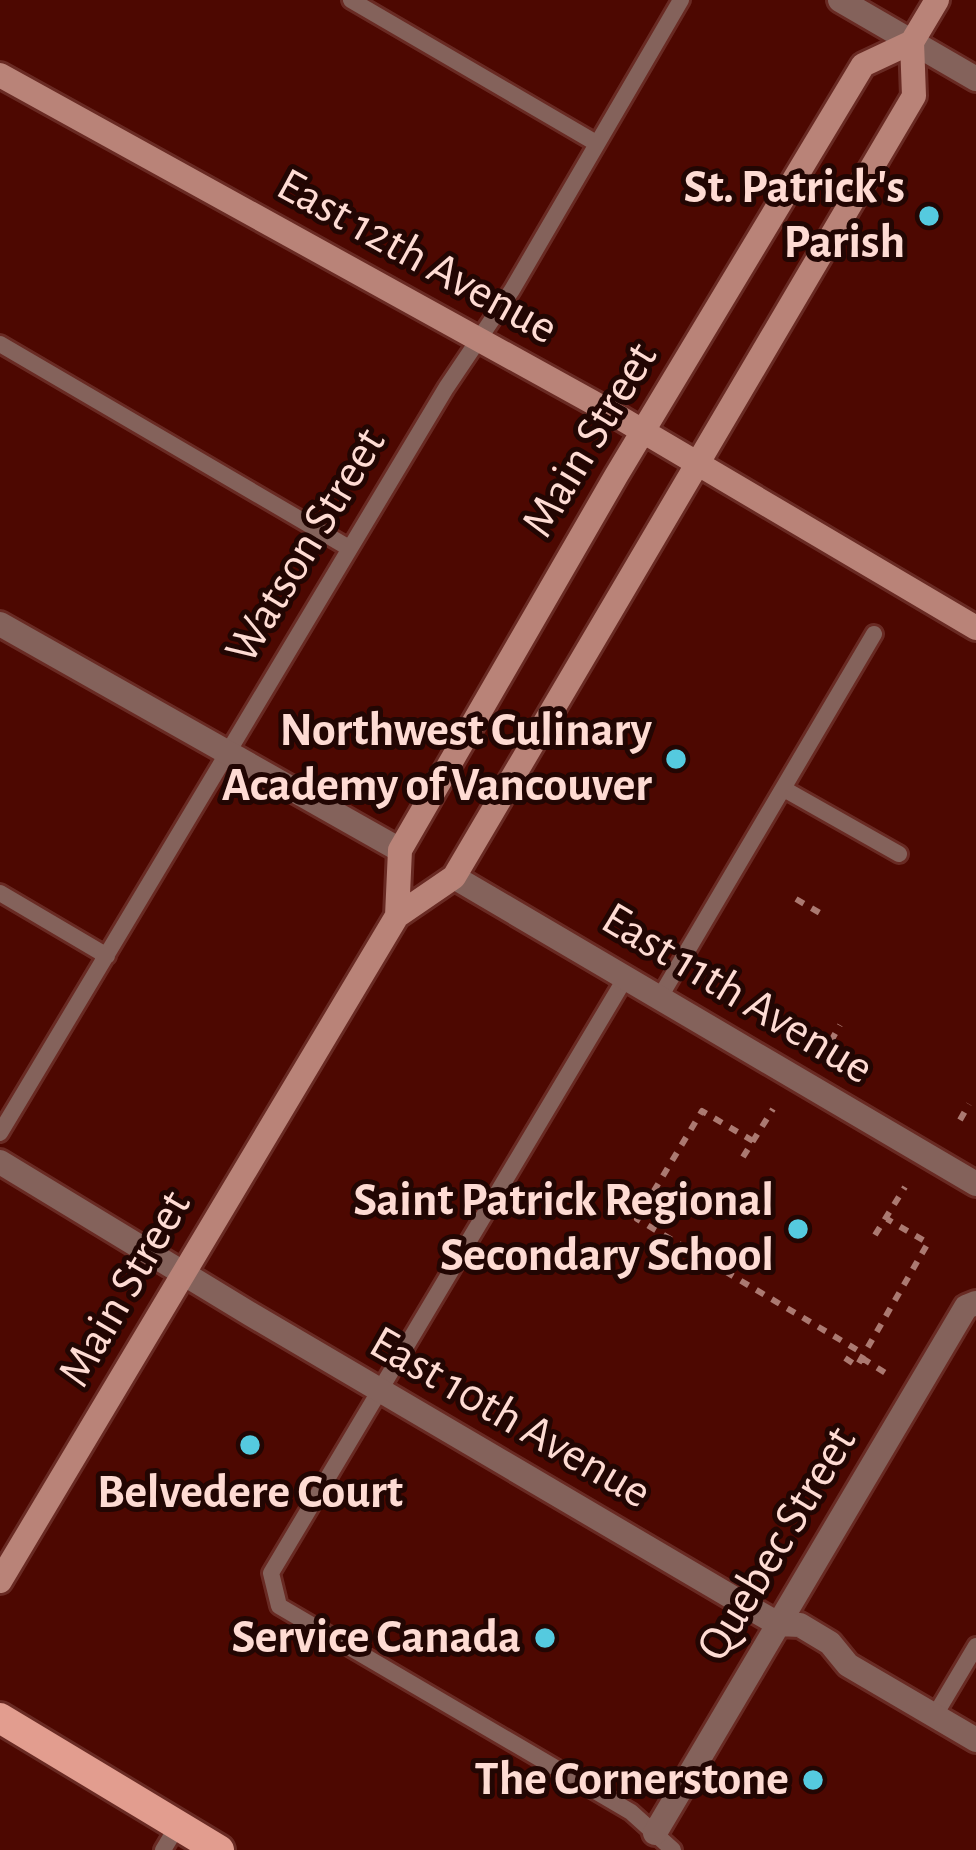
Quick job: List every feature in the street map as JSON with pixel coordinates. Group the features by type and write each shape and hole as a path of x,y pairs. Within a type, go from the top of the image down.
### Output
{"main road":[{"name":"Main Street","path":"0,1581 397,916 454,878 914,96 912,42 937,0"},
{"name":"Main Street","path":"397,916 400,850 643,431 863,65 912,42"},
{"name":"East 12th Avenue","path":"0,75 643,431 976,628"},
{"path":"0,1718 171,1838 219,1850"}],"street":[{"path":"840,0 976,80"},
{"path":"0,624 400,850"},
{"name":"East 11th Avenue","path":"454,878 976,1184"},
{"name":"East 10th Avenue","path":"0,1162 778,1624 800,1625 830,1643 848,1665 976,1740"},
{"name":"Quebec Street","path":"664,1842 778,1624 966,1307 976,1303"}],"lane":[{"path":"351,0 596,143"},
{"name":"Watson Street","path":"0,1133 349,548 512,290 681,0"},
{"path":"0,344 349,548"},
{"path":"660,997 874,634"},
{"path":"784,789 899,854"},
{"path":"0,893 107,956"},
{"path":"626,977 271,1573 279,1606 631,1812 664,1842"},
{"path":"935,1715 976,1646"}],"path":[{"path":"796,899 826,916"},
{"path":"822,1057 841,1025"},
{"path":"960,1120 970,1104"},
{"path":"743,1157 773,1108"},
{"path":"754,1141 702,1111 637,1220 887,1374"},
{"path":"875,1235 905,1186"},
{"path":"845,1358 857,1366 928,1243 887,1219"}],"place":[{"name":"St. Patrick's Parish","path":"929,216"},
{"name":"Northwest Culinary Academy of Vancouver","path":"676,759"},
{"name":"Saint Patrick Regional Secondary School","path":"798,1229"},
{"name":"Belvedere Court","path":"250,1445"},
{"name":"Service Canada","path":"545,1638"},
{"name":"The Cornerstone","path":"813,1780"}]}
